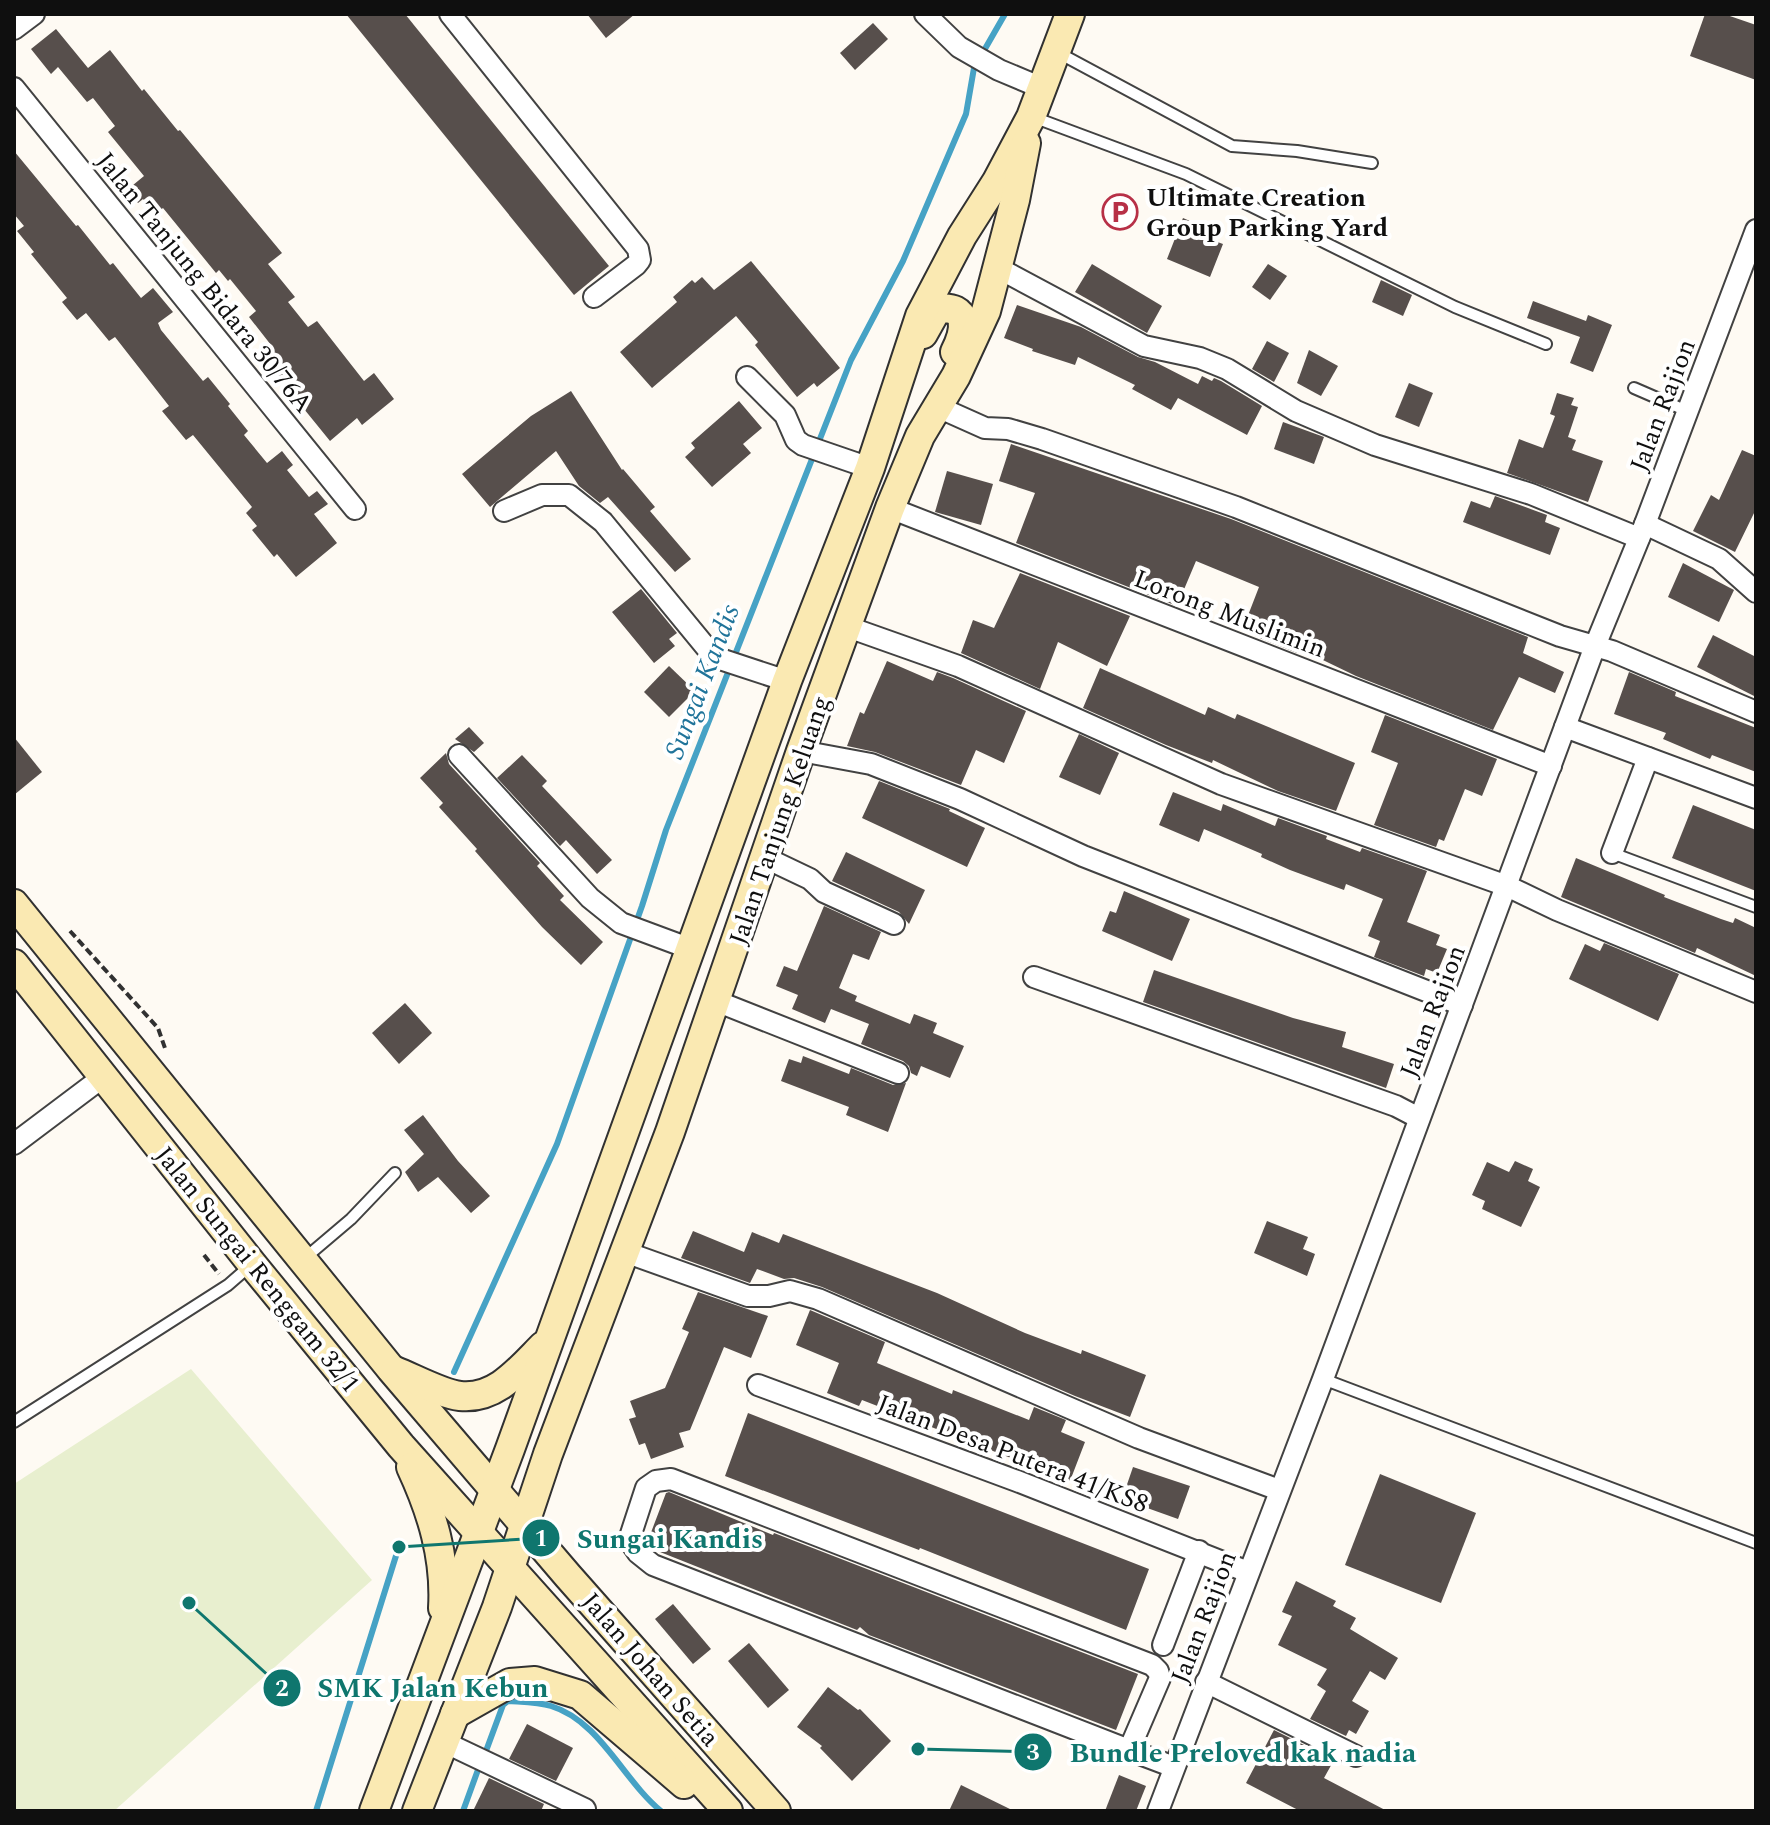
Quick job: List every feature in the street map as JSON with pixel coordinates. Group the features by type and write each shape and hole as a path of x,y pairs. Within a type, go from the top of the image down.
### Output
{"main road":[{"name":"Jalan Tanjung Keluang","path":"374,1811 495,1491 691,949 778,679 870,468 920,316 1031,117 1070,14"},
{"name":"Jalan Tanjung Keluang","path":"417,1811 625,1252 890,508 920,436 956,376 986,311 1015,200 1031,117"},
{"path":"894,392 937,309 950,307 957,310 963,321 963,334 939,380 938,407"},
{"name":"Jalan Sungai Renggam 32/1","path":"14,904 391,1369 495,1491"},
{"name":"Jalan Sungai Renggam 32/1","path":"14,964 401,1446 510,1567"},
{"path":"391,1369 459,1396 488,1394 509,1379 550,1339"},
{"path":"401,1446 420,1487 439,1542 444,1584 442,1629"},
{"name":"Jalan Johan Setia","path":"495,1491 776,1811"},
{"name":"Jalan Johan Setia","path":"510,1567 728,1811"},
{"path":"455,1714 510,1683 535,1681 580,1695 715,1811"}],"street":[{"path":"14,29 34,14"},
{"path":"450,14 638,249 640,260 636,265 594,297"},
{"path":"925,14 959,47 999,70 1042,88"},
{"name":"Jalan Tanjung Bidara 30/76A","path":"14,88 355,509"},
{"name":"Jalan Rajion","path":"1158,1811 1279,1490 1330,1383 1419,1118 1462,1005 1514,890 1565,727 1604,649 1642,531 1756,230"},
{"path":"998,268 1144,346 1200,358 1227,369 1296,411 1375,445 1531,494 1719,559 1756,592"},
{"path":"747,377 785,415 796,440 870,468"},
{"path":"938,407 985,428 1008,429 1042,439 1236,507 1560,636 1604,649 1756,712"},
{"path":"504,511 542,495 569,495 603,522 714,657 778,679"},
{"name":"Lorong Muslimin","path":"890,508 1551,766"},
{"path":"848,627 958,666 1221,784 1514,890 1756,992"},
{"path":"1565,727 1756,798"},
{"path":"801,751 871,764 960,799 1083,856 1462,1005"},
{"path":"459,755 590,898 621,923 691,949"},
{"path":"1612,853 1648,758"},
{"path":"766,858 810,879 824,892 894,924"},
{"path":"1034,977 1396,1106 1419,1118"},
{"path":"716,1001 898,1073"},
{"path":"14,1144 103,1077"},
{"path":"625,1252 748,1296 769,1296 790,1291 818,1299 1139,1438 1279,1490"},
{"name":"Jalan Desa Putera 41/KS8","path":"758,1385 1248,1572"},
{"path":"1129,1750 1160,1678 1152,1665 671,1479 656,1481 646,1488 629,1540 638,1553 653,1565 1129,1750 1174,1767"},
{"path":"1163,1645 1199,1551"},
{"path":"1206,1682 1356,1756"},
{"path":"444,1742 586,1810"}],"lane":[{"path":"1056,51 1232,146 1297,151 1372,163"},
{"path":"1031,117 1186,174 1455,307 1546,344"},
{"path":"1634,388 1687,411"},
{"path":"1612,853 1756,907"},
{"path":"304,1259 351,1219 395,1173"},
{"path":"14,1422 228,1285 252,1264"},
{"path":"1330,1383 1756,1543"}],"path":[{"path":"204,1255 228,1285"}],"green space":[{"path":"191,1369 372,1580 114,1811 14,1811 14,1484"}],"building":[{"path":"346,14 405,14 609,266 574,295"},
{"path":"587,14 635,14 606,38"},
{"path":"1705,14 1724,14 1756,25 1756,80 1690,56"},
{"path":"873,23 888,39 855,70 840,53"},
{"path":"56,29 88,68 110,50 282,253 268,264 295,297 288,302 308,327 317,321 364,381 374,373 394,399 362,425 357,418 330,441 262,353 271,345 249,317 256,311 230,279 228,281 219,270 216,273 163,208 155,214 143,199 138,203 127,190 144,176 108,132 115,126 93,98 87,102 58,67 51,74 31,49"},
{"path":"14,151 141,298 153,288 173,312 158,323 161,330 203,381 208,377 230,404 228,406 248,431 244,435 267,463 282,451 293,465 287,470 309,497 317,491 328,504 314,514 337,543 296,577 252,530 257,526 246,513 252,507 193,435 186,440 162,411 169,406 115,337 109,341 86,313 77,320 62,302 67,298 31,254 34,252 17,231 24,226 14,214"},
{"path":"1183,218 1204,227 1201,236 1223,244 1210,277 1167,259"},
{"path":"751,261 840,368 817,387 814,383 797,397 736,316 652,388 620,352 677,302 673,297 692,280 695,283 702,277 714,290"},
{"path":"1092,264 1162,306 1147,333 1075,292"},
{"path":"1268,264 1287,276 1270,300 1252,287"},
{"path":"1381,280 1412,295 1403,316 1372,302"},
{"path":"1533,301 1586,321 1588,315 1612,325 1593,372 1570,363 1580,337 1527,318"},
{"path":"1017,305 1081,327 1198,384 1202,376 1212,381 1214,378 1262,406 1247,435 1178,398 1171,410 1132,389 1135,385 1078,357 1075,365 1004,338"},
{"path":"1267,341 1289,353 1274,382 1252,369"},
{"path":"1309,350 1338,366 1321,396 1297,383"},
{"path":"1409,383 1433,393 1419,427 1395,417"},
{"path":"571,391 622,470 655,507 650,511 691,559 675,572 608,497 600,503 579,486 556,451 490,507 462,474 531,416"},
{"path":"1557,393 1574,398 1571,405 1578,407 1568,437 1576,440 1572,450 1603,461 1588,502 1507,473 1519,439 1543,448 1555,416 1550,414"},
{"path":"739,401 762,428 743,444 751,453 712,487 685,457 695,448 691,443"},
{"path":"1283,422 1324,437 1314,464 1274,449"},
{"path":"1011,444 1231,519 1528,637 1523,653 1564,672 1555,693 1519,677 1493,730 1356,676 1298,648 1297,653 1255,636 1260,623 1247,618 1259,587 1196,561 1177,606 1016,543 1035,493 999,481"},
{"path":"1742,450 1756,456 1756,509 1735,552 1693,531 1711,495 1719,500"},
{"path":"947,471 993,484 981,525 935,512"},
{"path":"1495,496 1547,515 1545,522 1560,528 1550,555 1463,522 1471,501 1490,508"},
{"path":"1683,563 1734,590 1719,622 1668,597"},
{"path":"1020,573 1130,616 1107,666 1058,642 1040,689 961,653 973,620 994,628"},
{"path":"641,589 677,633 669,639 675,646 654,663 612,612"},
{"path":"1713,635 1756,657 1756,697 1697,667"},
{"path":"887,661 933,681 937,672 1026,711 1004,763 976,750 961,785 875,752 847,746 860,712 864,714"},
{"path":"669,666 695,691 669,717 644,692"},
{"path":"1100,668 1205,715 1208,707 1235,719 1237,714 1355,763 1336,811 1278,791 1213,760 1212,763 1166,745 1083,708"},
{"path":"1629,672 1676,692 1675,696 1756,728 1756,772 1712,755 1710,759 1663,739 1666,733 1614,714"},
{"path":"1385,715 1497,759 1482,796 1465,789 1444,841 1439,839 1436,847 1374,825 1398,763 1371,752"},
{"path":"469,727 484,743 474,752 455,739"},
{"path":"1079,734 1119,753 1100,795 1059,777"},
{"path":"14,737 42,772 14,795"},
{"path":"446,753 449,764 540,863 537,866 564,896 560,900 603,942 581,965 542,927 475,851 477,849 439,807 443,803 420,778"},
{"path":"522,755 547,781 542,786 612,860 597,874 566,840 560,846 497,778"},
{"path":"879,781 950,809 985,828 967,867 862,818"},
{"path":"1173,792 1221,811 1223,804 1275,826 1278,818 1360,852 1362,848 1427,871 1407,922 1440,935 1436,945 1447,949 1437,973 1426,969 1424,976 1374,957 1380,941 1368,936 1383,899 1346,884 1344,890 1290,870 1204,829 1199,842 1159,825"},
{"path":"1693,805 1756,830 1756,891 1672,858"},
{"path":"846,852 925,890 909,924 899,912 832,881"},
{"path":"1576,858 1664,897 1733,923 1735,918 1756,928 1756,976 1697,948 1695,953 1561,897"},
{"path":"1124,891 1190,919 1172,961 1102,931 1110,911 1116,913"},
{"path":"824,906 881,932 869,960 853,954 839,988 857,996 855,1001 910,1024 914,1014 937,1023 933,1033 964,1046 950,1078 921,1066 917,1076 903,1061 861,1044 869,1024 831,1009 825,1023 792,1009 798,995 776,986 784,966 797,971"},
{"path":"1604,943 1679,974 1658,1021 1569,979 1585,944 1600,951"},
{"path":"1154,970 1293,1018 1346,1032 1342,1047 1394,1064 1386,1088 1143,1002"},
{"path":"405,1003 432,1033 399,1064 372,1033"},
{"path":"803,1056 849,1074 851,1068 893,1085 906,1083 888,1132 846,1115 849,1107 781,1081 789,1059 801,1063"},
{"path":"423,1115 490,1196 471,1213 438,1177 418,1192 405,1172 424,1154 404,1130"},
{"path":"1515,1161 1533,1169 1528,1181 1540,1187 1521,1227 1482,1209 1485,1201 1472,1195 1487,1162 1509,1172"},
{"path":"1267,1221 1308,1237 1303,1249 1315,1254 1307,1276 1254,1253"},
{"path":"693,1231 744,1252 752,1232 779,1243 783,1234 937,1293 1025,1333 1081,1354 1082,1350 1146,1375 1130,1417 822,1287 794,1278 784,1279 757,1269 750,1283 681,1258"},
{"path":"698,1292 768,1316 751,1358 724,1347 690,1430 679,1433 684,1447 651,1459 645,1443 639,1445 629,1419 636,1417 630,1401 665,1388 689,1332 682,1329"},
{"path":"810,1310 885,1342 877,1363 952,1394 953,1390 1029,1420 1034,1407 1066,1420 1061,1432 1085,1442 1070,1481 862,1400 859,1406 827,1393 839,1363 796,1345"},
{"path":"748,1413 1149,1569 1126,1630 920,1548 725,1476"},
{"path":"1133,1467 1190,1486 1178,1519 1122,1499"},
{"path":"1380,1474 1476,1513 1441,1603 1345,1565"},
{"path":"669,1492 773,1535 1138,1674 1116,1730 869,1635 860,1627 857,1630 655,1550 647,1543"},
{"path":"1296,1581 1336,1601 1333,1606 1356,1618 1350,1629 1398,1658 1385,1680 1370,1671 1352,1701 1369,1711 1356,1734 1349,1730 1346,1736 1310,1719 1326,1691 1317,1685 1327,1669 1278,1645 1292,1616 1282,1612"},
{"path":"673,1604 711,1649 693,1664 655,1619"},
{"path":"749,1643 789,1690 768,1708 728,1661"},
{"path":"828,1687 860,1709 891,1741 852,1781 820,1748 822,1746 797,1727"},
{"path":"527,1724 573,1748 556,1781 509,1759"},
{"path":"1274,1730 1334,1760 1324,1778 1387,1811 1300,1811 1246,1783"},
{"path":"1119,1775 1146,1786 1136,1811 1105,1811"},
{"path":"489,1778 544,1804 541,1811 473,1811"},
{"path":"961,1785 1014,1811 949,1811"}],"waterway":[{"name":"Sungai Kandis","path":"454,1372 557,1144 666,830 851,360 903,261 966,114 974,68 1005,14"},
{"name":"Sungai Kandis","path":"316,1811 400,1543"},
{"path":"486,1751 503,1705 508,1701 551,1706 584,1724 661,1811"},
{"path":"463,1811 479,1767"}],"place":[{"name":"Ultimate Creation Group Parking Yard","path":"1120,212"},
{"name":"Sungai Kandis","path":"399,1547"},
{"name":"SMK Jalan Kebun","path":"189,1603"},
{"name":"Bundle Preloved kak nadia","path":"918,1749"}]}
